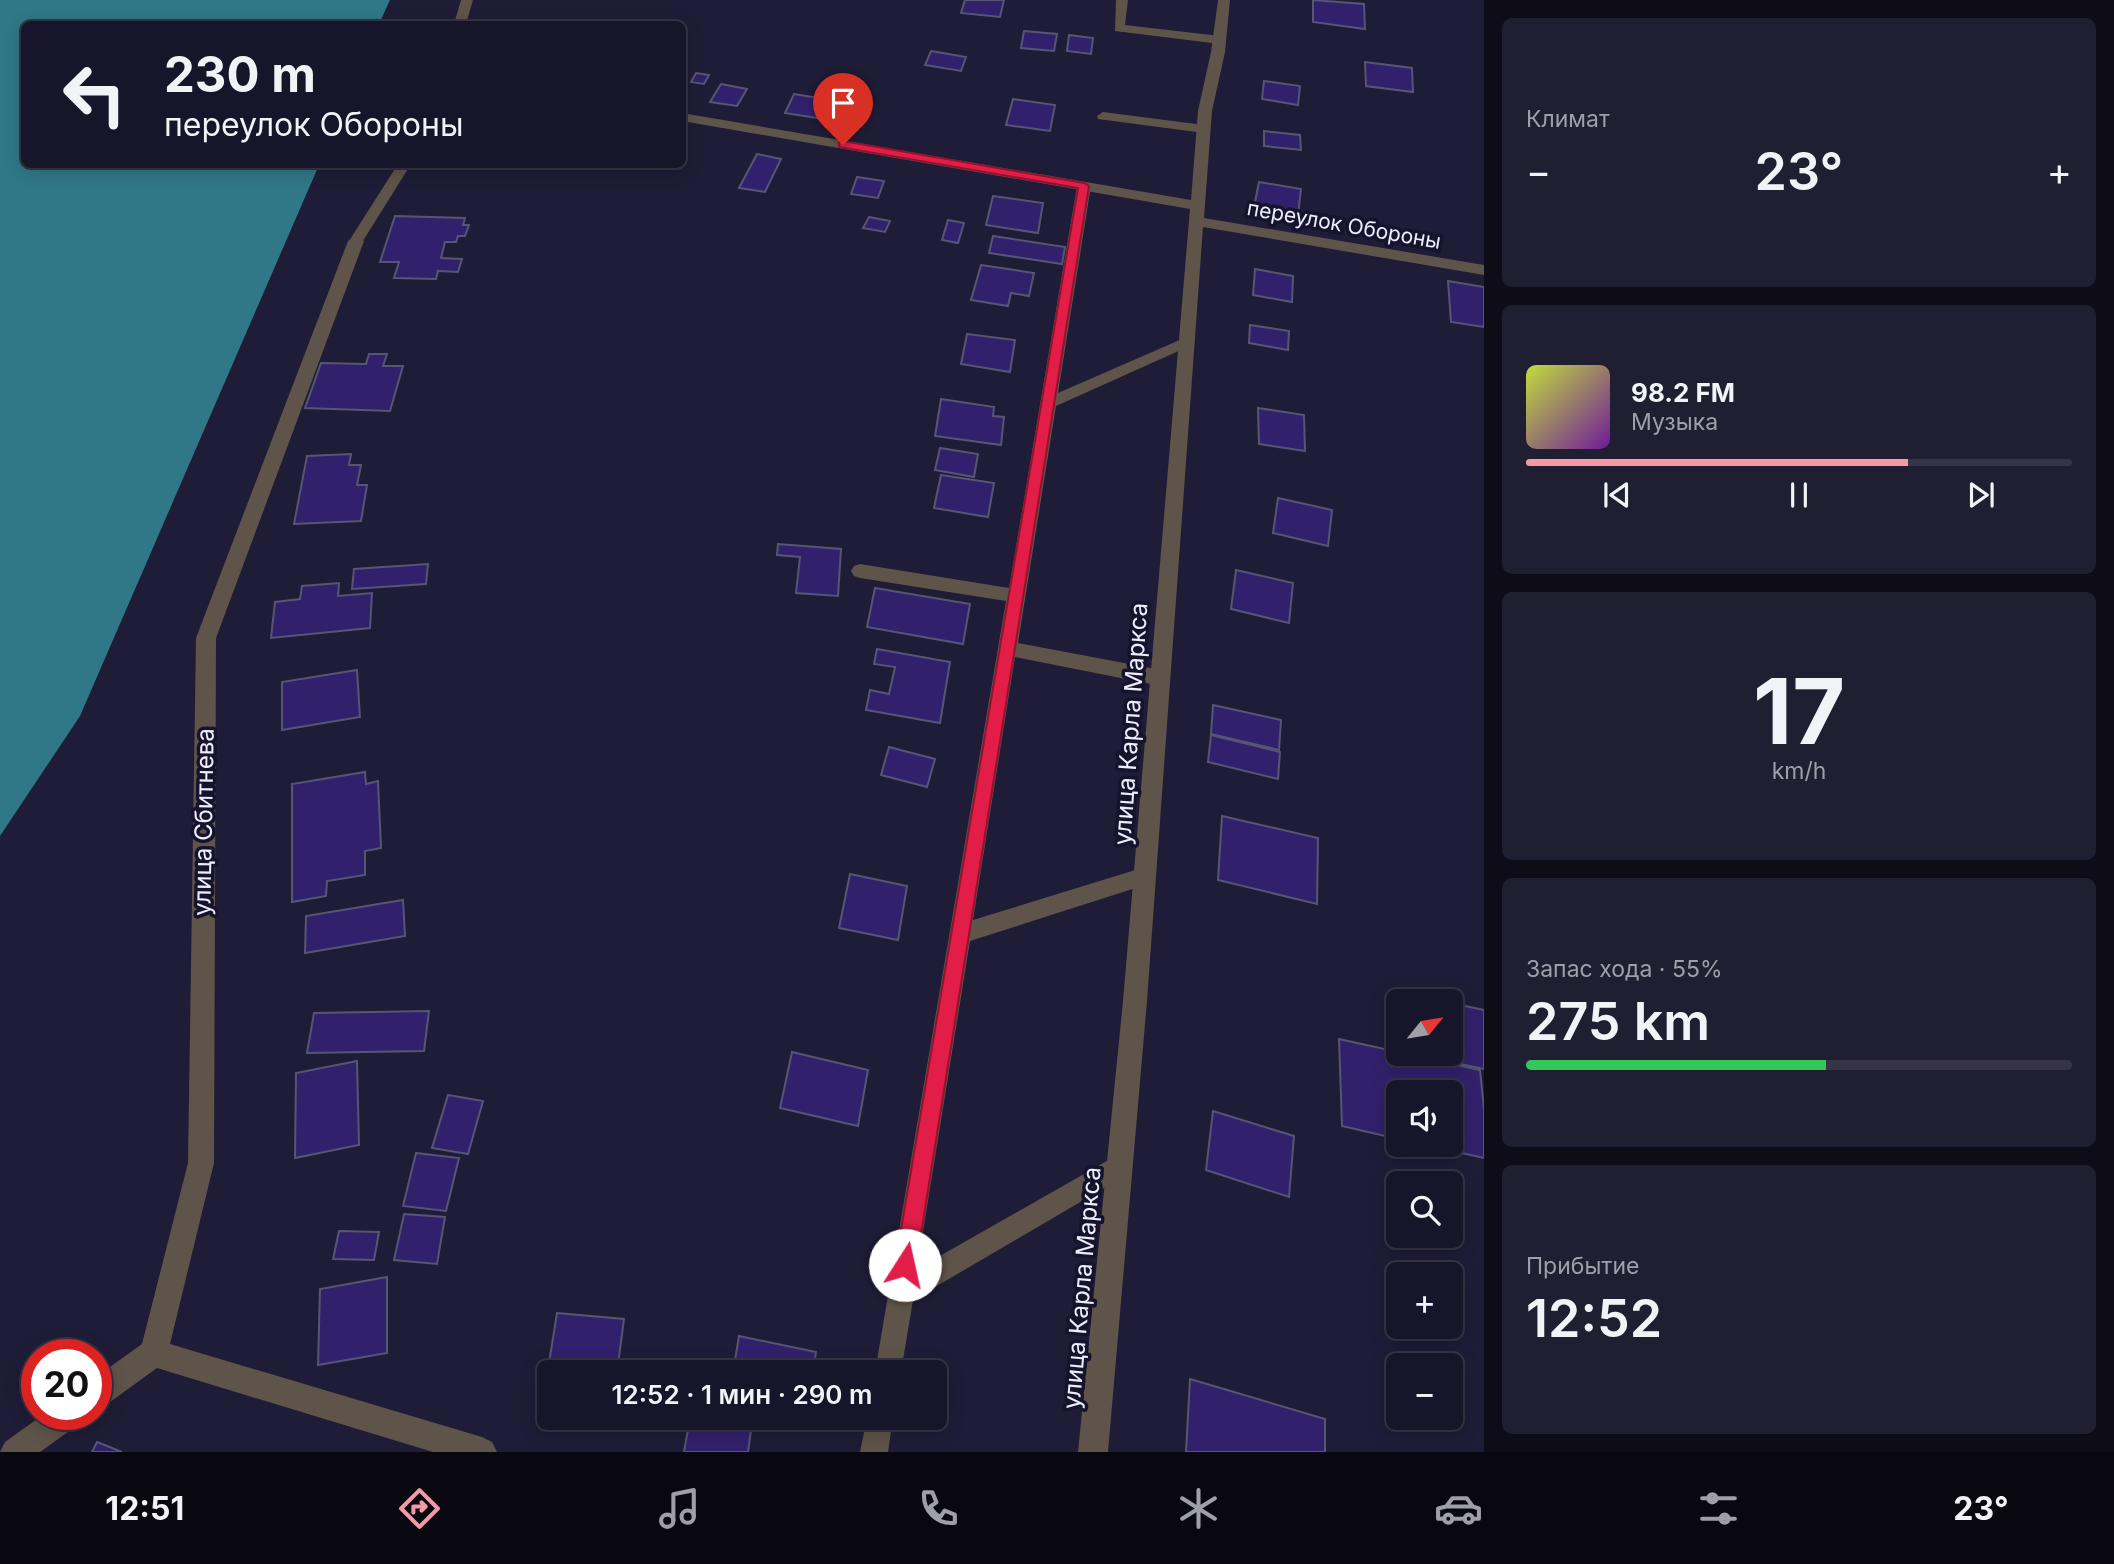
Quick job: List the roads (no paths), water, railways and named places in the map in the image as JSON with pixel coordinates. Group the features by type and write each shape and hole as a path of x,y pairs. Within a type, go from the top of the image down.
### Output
{"street":[{"path":"461,21 467,0"},
{"name":"улица Карла Маркса","path":"1093,1452 1145,876 1204,129 1220,40 1224,0"},
{"name":"переулок Обороны","path":"686,118 1084,186 1197,214 1484,270"},
{"name":"улица Сбитнева","path":"154,1353 201,1163 206,638 356,241"},
{"path":"112,1383 154,1353 482,1452"},
{"path":"15,1452 46,1430"}],"lane":[{"path":"1122,0 1119,28 1220,40"},
{"path":"1103,116 1204,129"},
{"path":"356,241 402,168"},
{"path":"890,1360 1084,186"},
{"path":"1048,403 1187,342"},
{"path":"860,570 1016,596"},
{"path":"1007,648 1161,678"},
{"path":"960,934 1145,876"},
{"path":"901,1293 1120,1166"},
{"path":"874,1452 878,1430"}]}
